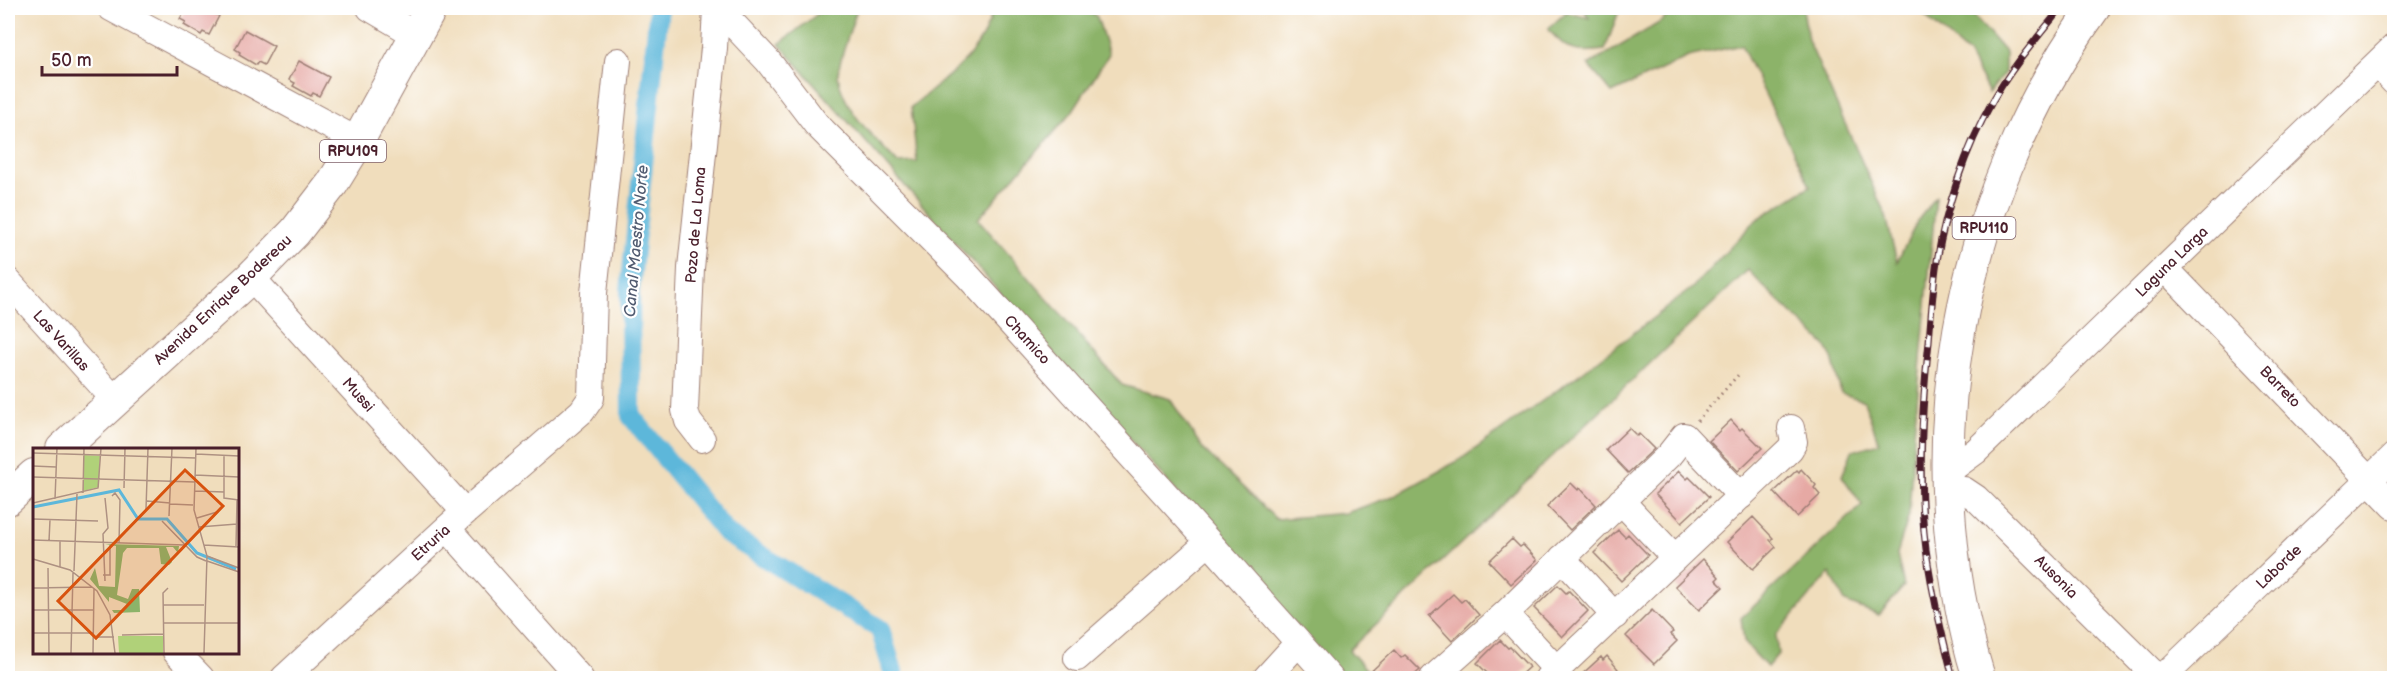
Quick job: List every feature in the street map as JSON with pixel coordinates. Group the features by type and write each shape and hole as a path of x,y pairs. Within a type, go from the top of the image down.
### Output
{"main road":[{"name":"Avenida Enrique Bodereau","path":"63,448 251,277 313,210 358,141 431,8"},
{"name":"RPU110","path":"1979,678 1956,587 1947,482 1950,405 1957,347 1967,289 1989,211 2012,153 2037,99 2094,8"}],"street":[{"path":"111,8 358,141"},
{"path":"370,8 416,35"},
{"name":"Pozo de La Loma","path":"702,438 688,421 685,410 691,268 717,8"},
{"name":"Chamico","path":"717,8 768,61 816,124 968,276 1330,678"},
{"name":"Etruria","path":"284,678 456,520 582,411 591,398 594,292 618,61"},
{"name":"Laguna Larga","path":"1947,482 2165,268 2389,64"},
{"name":"Barreto","path":"2165,268 2394,506"},
{"name":"Mussi","path":"251,277 456,520 580,678"},
{"name":"Las Varillas","path":"8,281 115,400"},
{"path":"1505,614 1552,674 1790,449 1794,442 1791,428"},
{"path":"1442,676 1668,455 1684,436 1741,496"},
{"name":"Laborde","path":"2163,678 2394,456"},
{"name":"Ausonia","path":"1947,482 1976,498 2158,678"},
{"path":"1621,501 1675,558"},
{"path":"1077,658 1209,542"},
{"path":"1562,558 1615,616"},
{"path":"1266,678 1298,644"},
{"path":"178,653 201,678"}],"path":[{"path":"1684,436 1738,374"}],"green space":[{"path":"825,8 857,9 838,71 841,89 853,113 898,163 917,162 911,107 950,75 972,52 988,25 993,8 1086,8 1097,17 1109,54 1072,112 978,219 1122,385 1170,399 1203,449 1276,519 1346,513 1396,495 1461,459 1584,371 1692,288 1756,220 1810,186 1741,45 1688,57 1612,93 1588,65 1659,23 1677,8 1803,8 1808,40 1886,216 1897,262 1918,220 1936,197 1914,434 1909,515 1897,554 1904,586 1879,615 1845,602 1830,573 1776,635 1778,654 1767,667 1744,642 1741,618 1862,505 1842,476 1852,451 1879,443 1864,401 1841,393 1832,358 1825,345 1748,270 1349,650 1374,678 1342,678 779,44"},
{"path":"1583,8 1620,8 1605,50 1586,52 1573,50 1561,43 1548,29 1566,12 1589,18"},
{"path":"1916,8 1967,8 2005,52 2005,72 1989,93 1968,54"}],"building":[{"path":"186,8 203,8 219,16 209,35 203,32 201,35 184,25 186,22 180,19"},
{"path":"245,30 274,46 264,65 258,62 256,65 239,55 240,52 235,49"},
{"path":"299,61 329,77 319,96 313,93 311,96 293,86 295,83 289,80"},
{"path":"1731,420 1762,448 1738,471 1709,441"},
{"path":"1629,428 1637,436 1639,434 1654,449 1628,473 1606,450"},
{"path":"1801,469 1816,485 1814,488 1820,495 1797,517 1774,492 1797,470 1799,472"},
{"path":"1679,471 1687,479 1689,477 1709,497 1682,522 1655,494"},
{"path":"1571,483 1578,490 1580,488 1596,505 1570,530 1547,506"},
{"path":"1753,517 1773,538 1770,540 1776,547 1753,569 1727,542"},
{"path":"1618,530 1625,537 1628,534 1648,555 1621,581 1594,553"},
{"path":"1512,539 1520,547 1523,545 1537,560 1511,584 1489,561"},
{"path":"1703,559 1719,577 1716,580 1723,587 1699,610 1675,586"},
{"path":"1558,585 1566,593 1569,591 1588,611 1562,637 1534,608"},
{"path":"1453,594 1461,602 1465,599 1479,615 1452,641 1429,616"},
{"path":"1652,610 1673,632 1670,634 1677,641 1654,664 1626,636"},
{"path":"1500,640 1529,667 1517,678 1492,678 1477,663"},
{"path":"1394,650 1401,658 1405,655 1420,670 1411,678 1364,678"},
{"path":"1607,656 1618,669 1615,671 1620,678 1578,678 1601,657 1603,660"}],"waterway":[{"name":"Canal Maestro Norte","path":"659,8 630,291 631,416 727,534 880,629 895,678"}],"railway":[{"path":"1953,678 1929,569 1921,484 1924,389 1937,261 1958,179 1982,120 2007,77 2061,8"}]}
